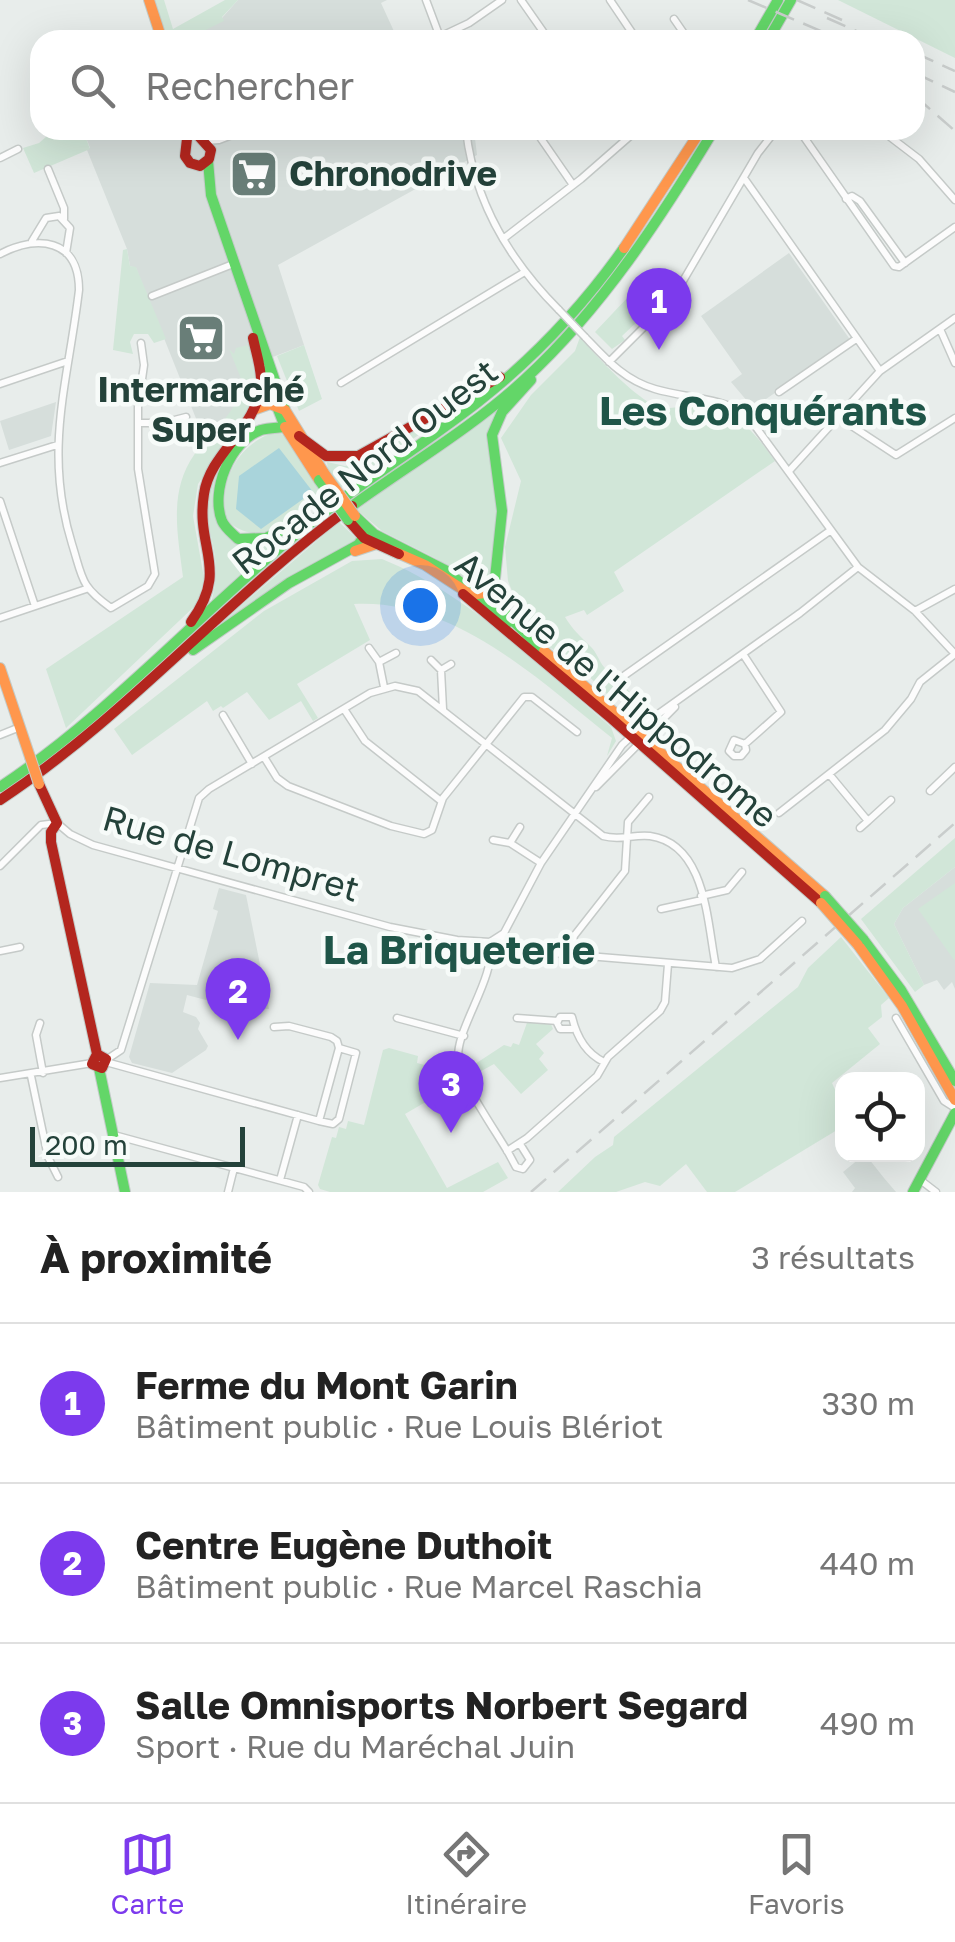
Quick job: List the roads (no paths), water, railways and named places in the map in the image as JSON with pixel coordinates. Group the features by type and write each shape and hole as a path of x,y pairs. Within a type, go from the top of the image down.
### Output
{"main road":[{"path":"149,0 158,30"},
{"path":"761,30 778,0"},
{"path":"774,30 791,0"},
{"path":"188,140 186,158 201,172 211,195 240,284"},
{"path":"186,146 194,140 203,140 210,146 211,195"},
{"name":"Rocade Nord Ouest","path":"0,787 65,742 271,555 348,494 476,404 538,351 620,256 695,140"},
{"name":"Rocade Nord Ouest","path":"0,800 84,741 308,538 472,420 554,352 636,252 708,140"},
{"path":"194,165 209,158"},
{"name":"Avenue de l'Hippodrome","path":"240,284 253,338 279,407 322,476"},
{"name":"Avenue de l'Hippodrome","path":"240,284 285,426 351,518 376,544 443,578 614,716 823,900 910,1004 953,1078"},
{"path":"134,682 195,618 209,597 213,570 203,514 204,489 214,466 255,410 260,377 253,338"},
{"path":"300,436 321,455 358,456 473,394 538,351"},
{"path":"547,654 503,609 495,593 502,511 492,446 493,429 510,401 554,352"},
{"path":"255,410 279,407"},
{"path":"285,426 270,426 258,432 227,465 216,503 227,530 248,541 270,539 348,494"},
{"path":"340,556 364,532"},
{"name":"Avenue de l'Hippodrome","path":"364,532 439,566 547,654 614,716"},
{"path":"160,673 289,583 340,556 376,544"},
{"path":"393,552 422,561 468,594 487,590 494,579"},
{"name":"Rue de Lompret","path":"0,668 39,784 57,823"},
{"name":"Avenue de l'Hippodrome","path":"638,736 653,755 823,900"},
{"path":"57,823 51,832 51,842 125,1192"},
{"name":"Avenue de l'Hippodrome","path":"860,942 902,1006 955,1100"},
{"path":"913,1192 955,1110"}],"street":[{"path":"426,0 435,30"},
{"path":"456,30 502,0"},
{"path":"521,0 541,30"},
{"path":"610,0 631,30"},
{"path":"674,19 682,30"},
{"path":"209,158 227,140"},
{"path":"468,140 476,182 503,239 523,273 558,310 622,374 648,387 740,410 754,422 858,567 915,611 955,654 920,682 885,730 779,813"},
{"path":"542,140 573,185"},
{"path":"503,239 625,140"},
{"path":"609,362 669,304 769,140"},
{"path":"806,140 846,198 860,200 905,263 955,227"},
{"path":"895,140 920,160 955,200"},
{"path":"0,158 18,149"},
{"path":"48,169 64,208 70,232 69,257 80,285 56,445 64,514 86,589 114,608 148,586 155,574 139,474 138,423 144,364 141,343"},
{"path":"744,178 880,371"},
{"path":"32,241 46,218 64,218"},
{"path":"0,254 32,241 51,244 69,257"},
{"path":"152,296 234,264"},
{"path":"341,382 523,273"},
{"path":"789,471 880,371 955,318"},
{"path":"940,329 955,363"},
{"path":"779,392 856,339"},
{"path":"1,380 68,361"},
{"path":"138,423 163,423 186,417"},
{"path":"838,417 896,454 955,418"},
{"path":"0,462 56,445"},
{"path":"0,501 35,606"},
{"path":"625,676 831,530"},
{"path":"586,798 653,718 858,567"},
{"path":"0,618 86,589"},
{"path":"915,611 955,589"},
{"path":"369,648 379,662 384,687"},
{"path":"379,662 396,652"},
{"path":"743,654 781,712 745,744"},
{"path":"431,660 441,670 443,710"},
{"path":"441,670 452,664"},
{"path":"0,1078 44,1074 100,1061 121,1050 198,798 384,687 410,688 443,710 604,836 650,836 675,848 694,868 716,967"},
{"path":"520,1144 530,1160 526,1168 516,1167 458,1055 490,963 490,942 501,936 541,864 617,751 691,692"},
{"path":"264,757 284,784 417,834 432,830 442,801 527,696 577,732"},
{"path":"344,709 365,741 442,801"},
{"path":"223,715 252,764"},
{"path":"617,751 620,735 614,716 640,721 653,718"},
{"path":"0,735 21,730"},
{"path":"616,765 636,752 653,755"},
{"path":"930,791 955,768"},
{"path":"829,774 868,822"},
{"path":"570,956 574,936 625,871 628,822 649,797"},
{"path":"860,828 891,800"},
{"path":"0,866 40,826 57,823"},
{"name":"Rue de Lompret","path":"57,823 84,842 176,869 409,932 490,942"},
{"path":"510,843 520,826"},
{"path":"493,840 510,843 541,864"},
{"path":"661,908 727,890 742,872"},
{"path":"501,936 513,949 668,964 742,966 756,962 802,921"},
{"path":"0,951 20,946"},
{"path":"507,1151 598,1076 604,1062 662,1008 668,964"},
{"path":"558,1021 562,1016 570,1016 574,1022 572,1029"},
{"path":"397,1018 464,1036"},
{"path":"517,1018 558,1021"},
{"path":"896,1018 944,1102 955,1110"},
{"path":"558,1021 562,1030 572,1029"},
{"path":"40,1022 36,1035 44,1074"},
{"path":"274,1027 290,1026 337,1041 339,1048 319,1121"},
{"path":"572,1029 594,1056 604,1062"},
{"path":"100,1061 319,1121 337,1122 356,1053 339,1048"},
{"path":"31,1076 48,1157 58,1177"},
{"path":"280,1180 298,1115"},
{"path":"114,1135 304,1186 309,1192"},
{"path":"228,1192 234,1168"},
{"path":"920,1179 936,1192"}],"water":[{"path":"279,448 313,492 261,529 236,509 239,476"}],"railway":[{"path":"748,0 818,30"},
{"path":"797,0 842,20"},
{"path":"827,18 854,30"},
{"path":"925,58 955,71"},
{"path":"925,78 955,92"},
{"path":"925,105 955,131"},
{"path":"531,1192 955,823"}],"place":[{"name":"Chronodrive","path":"254,174"},
{"name":"Intermarché Super","path":"201,338"},
{"name":"Ferme du Mont Garin","path":"659,350"},
{"name":"Centre Eugène Duthoit","path":"238,1040"},
{"name":"Salle Omnisports Norbert Segard","path":"451,1133"}],"district":[{"name":"Les Conquérants","path":"763,411"},
{"name":"La Briqueterie","path":"459,950"}]}
